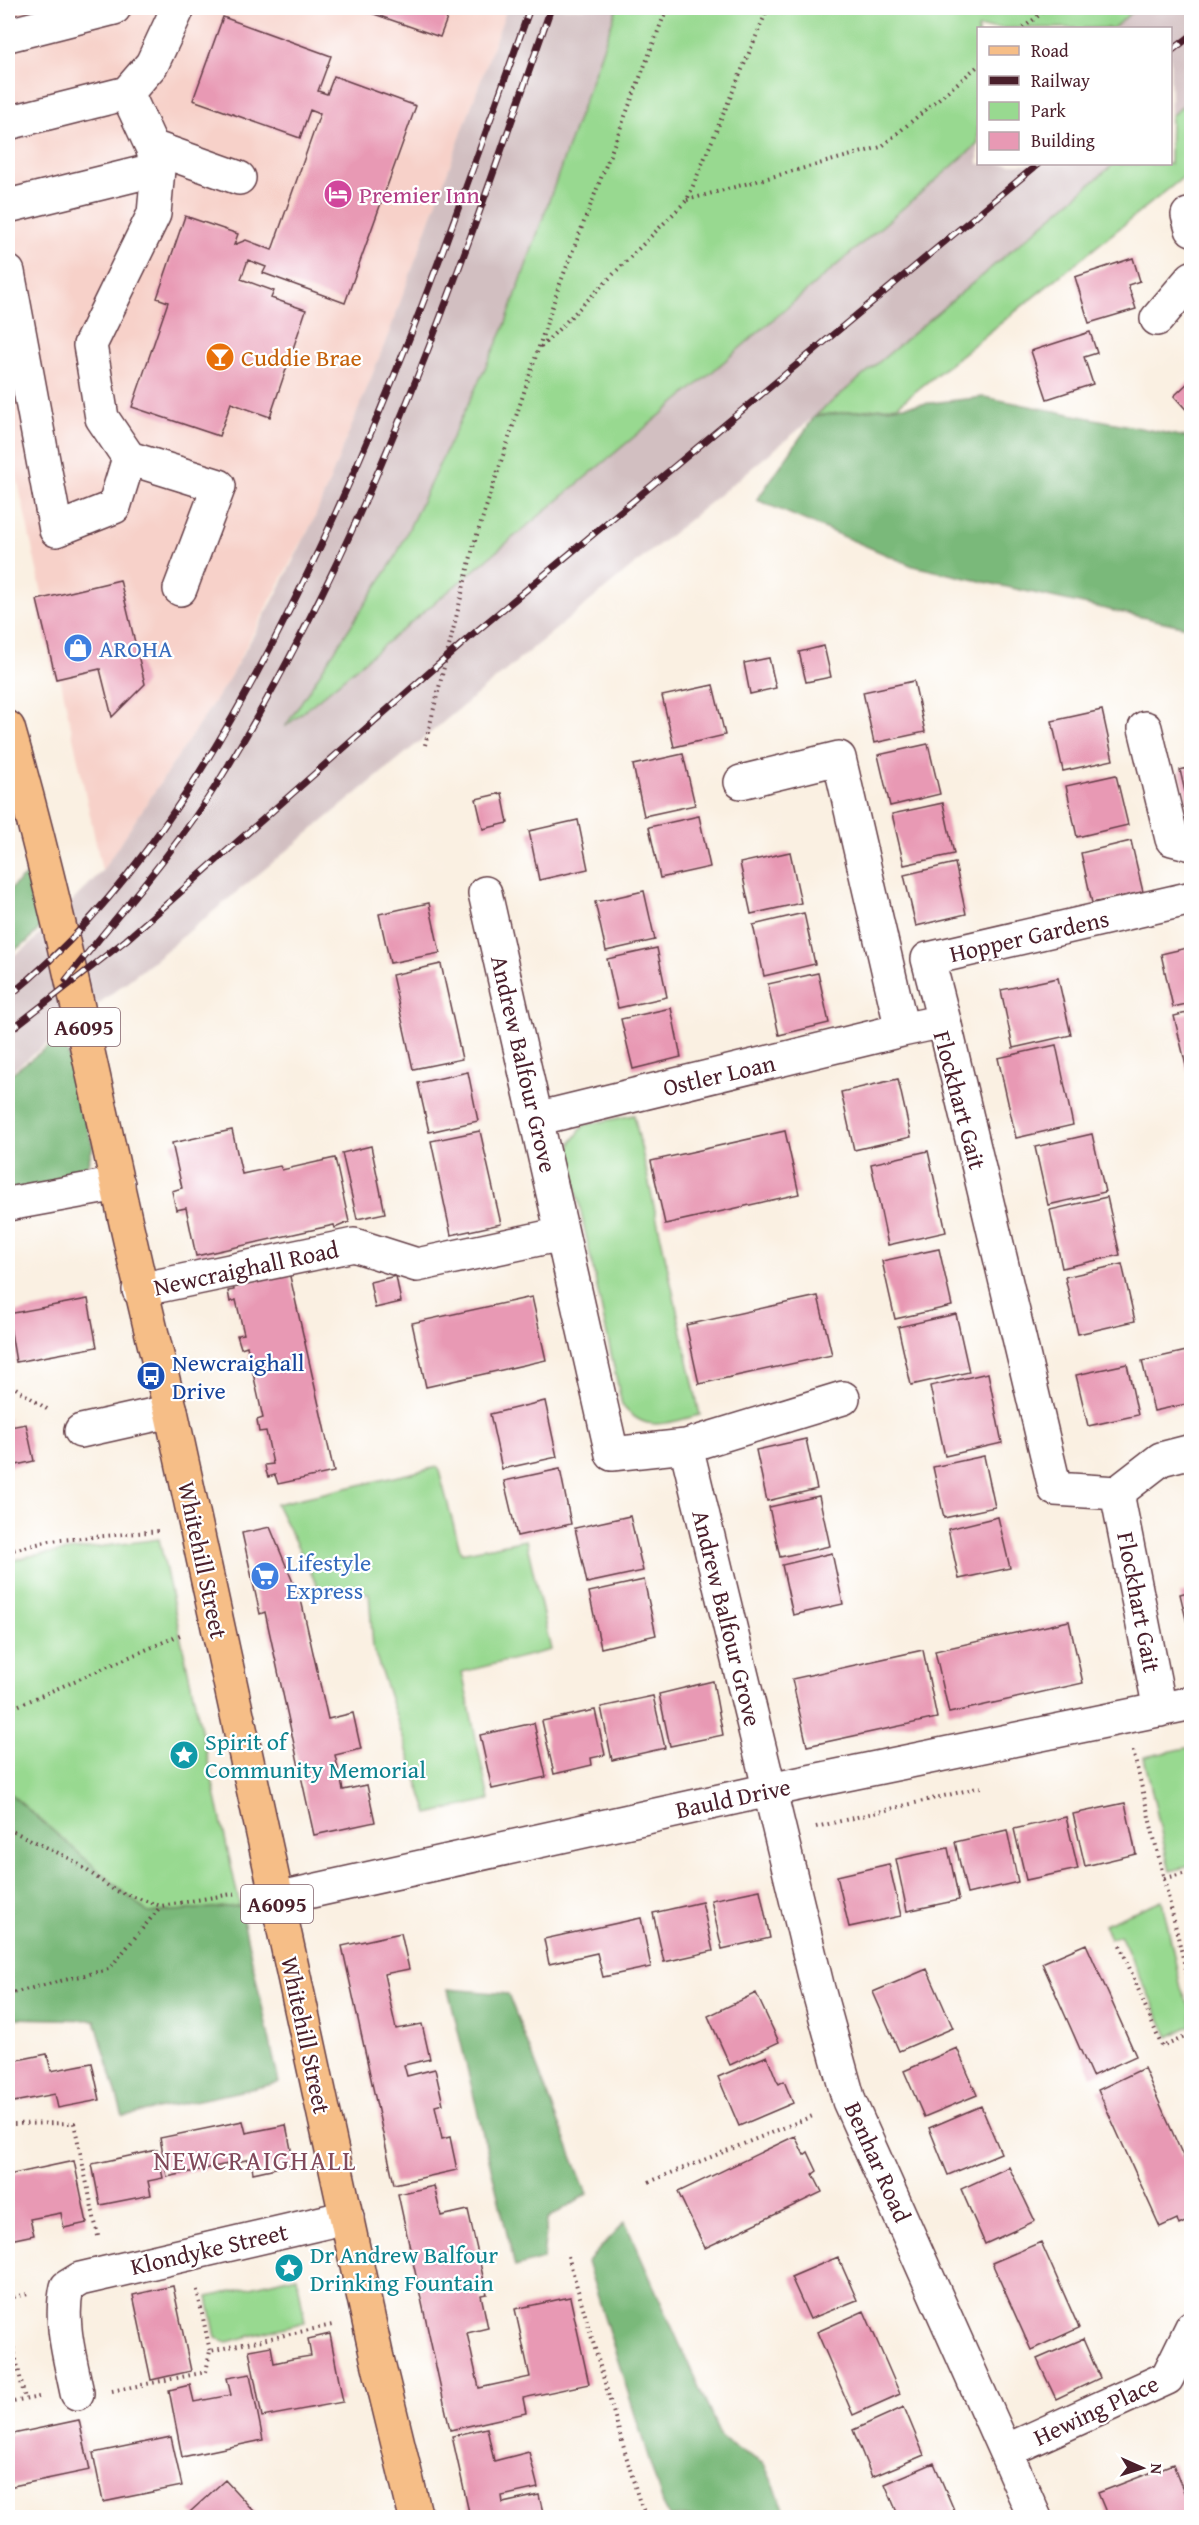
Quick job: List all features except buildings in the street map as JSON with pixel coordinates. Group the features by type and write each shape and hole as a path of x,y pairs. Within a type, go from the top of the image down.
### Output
{"main road":[{"name":"A6095","path":"8,728 15,773 48,871 118,1184"},
{"name":"Whitehill Street","path":"118,1184 140,1290 171,1411 346,2217 416,2517"}],"street":[{"path":"8,35 114,8"},
{"path":"8,123 127,93 152,64 178,8"},
{"path":"127,93 155,158 154,214 90,345 102,418 129,458 219,486 180,589"},
{"path":"8,206 155,158 239,178"},
{"path":"8,272 56,530 114,507 129,458"},
{"path":"1157,319 1191,278"},
{"path":"1145,728 1172,839 1191,844"},
{"name":"Flockhart Gait","path":"741,782 839,758 902,1030 944,1021 1055,1489 1117,1493 1160,1710"},
{"name":"Andrew Balfour Grove","path":"485,893 612,1454 686,1446 843,1398"},
{"name":"Hopper Gardens","path":"944,1021 928,959 1191,898"},
{"name":"Ostler Loan","path":"536,1119 902,1030"},
{"path":"8,1204 118,1184"},
{"name":"Newcraighall Road","path":"140,1290 354,1245 417,1265 562,1234"},
{"path":"81,1431 171,1411"},
{"name":"Andrew Balfour Grove","path":"686,1446 769,1790"},
{"path":"1117,1493 1161,1459 1191,1451"},
{"name":"Bauld Drive","path":"275,1892 1191,1703"},
{"name":"Benhar Road","path":"769,1790 818,1989 849,2101 1035,2517"},
{"name":"Klondyke Street","path":"77,2393 63,2320 63,2303 68,2287 80,2279 346,2217"},
{"name":"Hewing Place","path":"1006,2451 1167,2378 1191,2327"}],"path":[{"path":"425,745 474,544 541,348 558,289 667,8"},
{"path":"541,348 687,200 768,8"},
{"path":"1024,27 1048,8"},
{"path":"687,200 881,147 977,67"},
{"path":"8,1367 9,1385 81,1431"},
{"path":"8,1551 50,1541 166,1530 171,1551 199,1545"},
{"path":"8,1710 187,1632"},
{"path":"1126,1718 1191,1995"},
{"path":"8,1829 71,1859 114,1890 160,1906 275,1892"},
{"path":"1164,1878 1191,1872"},
{"path":"8,1994 108,1969 160,1906"},
{"path":"1120,1945 1162,2048 1191,2034"},
{"path":"649,2182 849,2101"},
{"name":"Klondyke Street","path":"8,2124 74,2123 106,2272"},
{"path":"8,2403 77,2393 115,2391 206,2372 210,2351 188,2254"},
{"path":"568,2256 639,2500 647,2517"},
{"path":"210,2351 369,2318"},
{"path":"8,2324 25,2399"}],"shaded area":[{"path":"8,8 507,8 389,333 315,517 227,682 102,871 8,436"},
{"path":"507,8 1191,8 1191,98 1172,115 1172,27 977,27 977,165 1113,165 815,416 147,966 8,1074 8,959 28,946 102,871 227,682 275,597 315,517 389,333"}],"green space":[{"path":"617,8 1137,8 1114,27 977,27 977,145 705,378 285,727 395,558 504,328"},
{"path":"1191,98 1191,171 897,406 815,416 1113,165 1172,165 1172,115"},
{"path":"984,397 1191,438 1191,628 913,566 757,500 815,416"},
{"path":"28,873 40,928 27,942 8,954 8,891"},
{"path":"63,1036 93,1147 80,1188 8,1200 8,1076"},
{"path":"634,1115 700,1415 658,1424 640,1420 622,1405 569,1156 571,1143 584,1125"},
{"path":"438,1467 461,1553 526,1540 551,1650 462,1672 489,1800 428,1814 373,1647 369,1593 320,1591 276,1504"},
{"path":"159,1539 240,1906 148,1913 8,1792 8,1562 29,1556"},
{"path":"1191,1747 1191,1866 1170,1871 1144,1757"},
{"path":"8,1792 148,1913 240,1906 279,2083 123,2116 95,2020 8,2018"},
{"path":"1162,1900 1181,1988 1191,2010 1191,2025 1169,2037 1120,1935 1110,1939 1104,1924"},
{"path":"448,1989 508,1994 587,2194 547,2219 543,2259 515,2267"},
{"path":"625,2222 722,2439 764,2464 788,2517 670,2517 663,2504 587,2262"},
{"path":"297,2276 305,2322 227,2342 216,2338 208,2297"}],"railway":[{"path":"8,997 51,959 92,917 164,826 227,727 282,625 353,474 416,321 530,8"},
{"path":"66,980 163,860 200,810 271,693 320,599 406,405 481,207 551,8"},
{"path":"1172,50 1192,35"},
{"path":"8,1032 126,940 472,635 1037,165"}],"place":[{"name":"Premier Inn","path":"338,194"},
{"name":"Cuddie Brae","path":"220,357"},
{"name":"AROHA","path":"78,648"},
{"name":"Newcraighall Drive","path":"151,1376"},
{"name":"Lifestyle Express","path":"265,1576"},
{"name":"Spirit of Community Memorial","path":"184,1755"},
{"name":"Dr Andrew Balfour Drinking Fountain","path":"289,2268"}],"district":[{"name":"NEWCRAIGHALL","path":"255,2160"}]}
